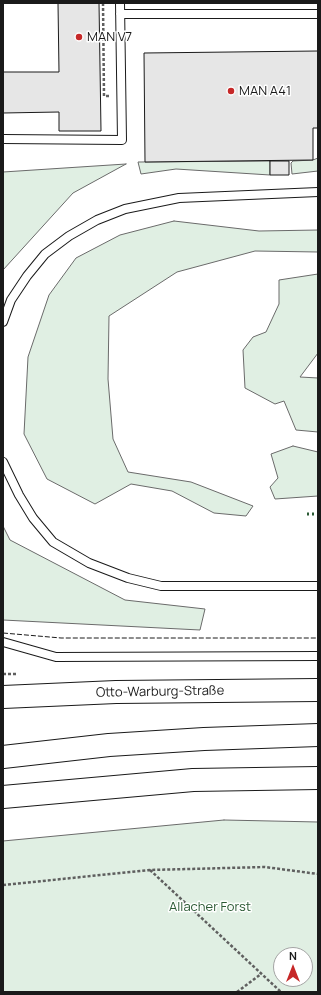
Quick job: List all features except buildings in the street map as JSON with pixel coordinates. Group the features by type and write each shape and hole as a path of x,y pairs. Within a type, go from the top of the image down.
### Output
{"main road":[{"name":"Otto-Warburg-Straße","path":"3,697 116,692 318,690"},
{"path":"3,757 109,745 204,739 318,735"},
{"path":"3,797 193,780 318,778"}],"lane":[{"path":"3,139 122,140 120,95 120,3"},
{"path":"120,14 318,14"},
{"path":"3,322 12,300 27,276 45,254 69,236 97,220 125,209 179,198 318,192"},
{"path":"3,462 19,495 33,518 53,542 89,563 128,578 161,586 318,586"},
{"path":"3,642 56,657 318,656"}],"path":[{"path":"103,3 104,96 120,95"},
{"path":"3,885 150,870 265,867 318,874"},
{"path":"150,870 281,992"},
{"path":"237,992 261,974"}],"green space":[{"path":"318,158 318,171 292,174 291,163 293,161 313,160"},
{"path":"270,161 270,175 176,169 141,174 138,162"},
{"path":"126,164 73,193 3,270 3,172"},
{"path":"174,221 259,231 318,230 318,252 255,251 177,272 109,316 108,379 113,439 128,472 191,482 253,506 246,516 214,513 172,491 131,484 95,504 47,479 24,434 28,357 49,295 76,258 120,235"},
{"path":"318,274 318,353 300,377 318,378 318,432 296,430 284,401 275,404 245,388 243,350 253,337 266,332 279,304 279,280"},
{"path":"293,446 318,452 318,496 275,499 270,487 278,478 271,454"},
{"path":"3,526 10,540 125,600 205,609 200,630 3,620"},
{"name":"Allacher Forst","path":"224,820 318,822 318,992 3,992 3,841"}],"hedge":[{"path":"307,514 318,514"}],"fence":[{"path":"3,633 61,638 318,638"}],"place":[{"name":"MAN V7","path":"79,37"},
{"name":"MAN A41","path":"231,91"}]}
